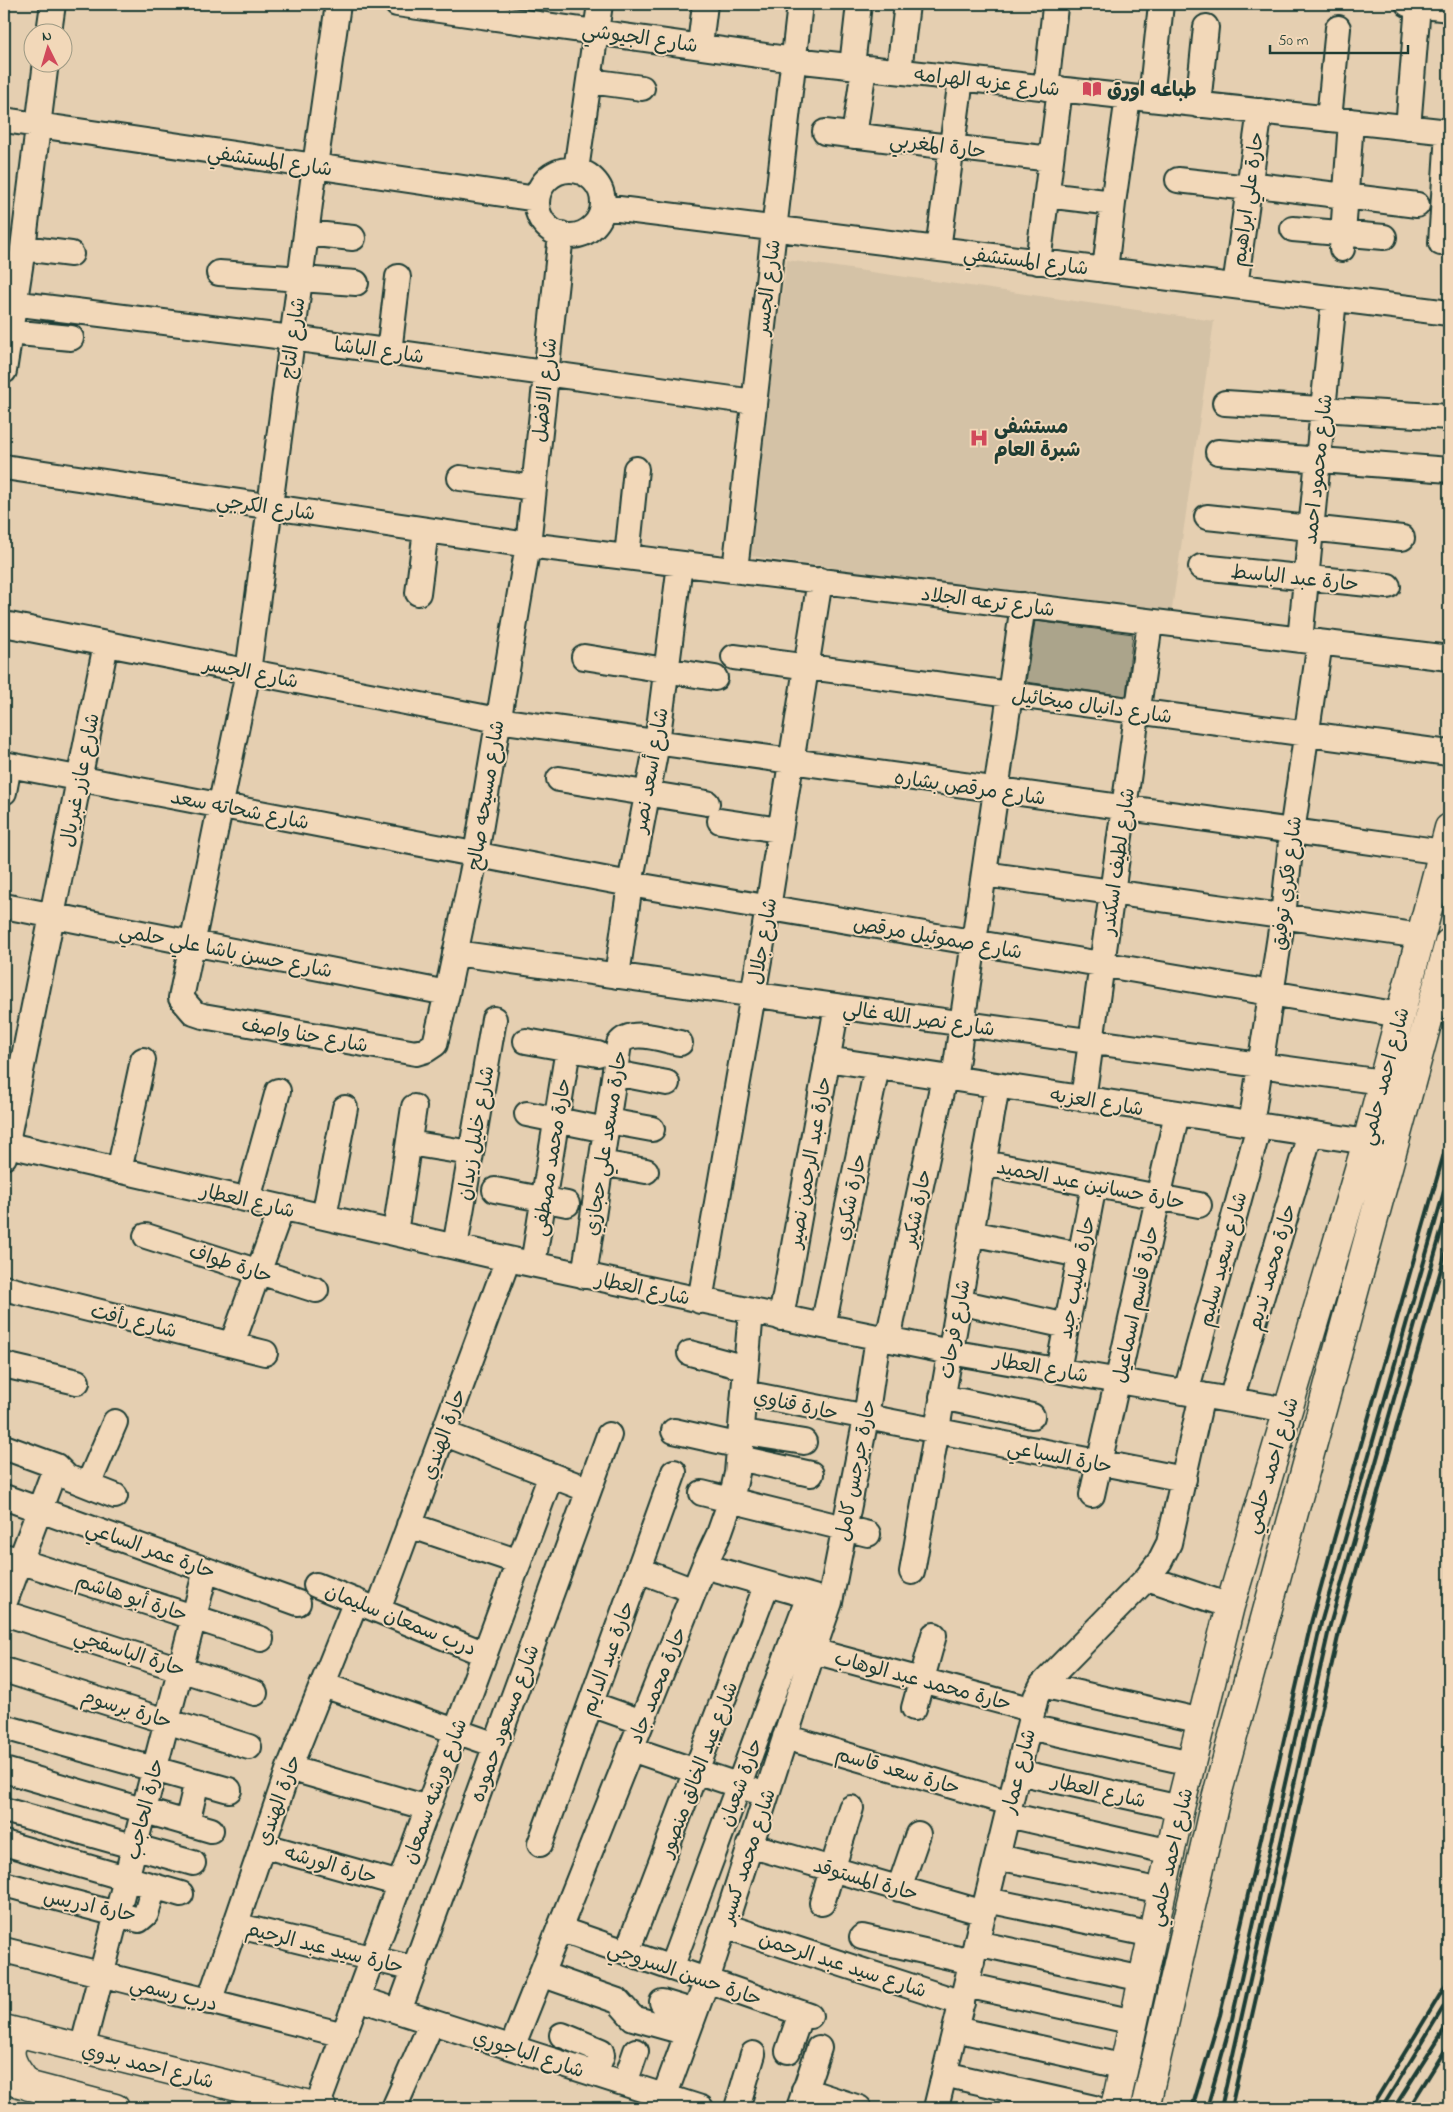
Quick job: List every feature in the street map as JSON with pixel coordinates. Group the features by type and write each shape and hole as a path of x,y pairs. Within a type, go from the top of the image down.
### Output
{"main road":[{"name":"شارع احمد حلمي","path":"1114,2108 1125,2066 1181,1804 1230,1606 1367,1142 1446,840"},
{"name":"شارع احمد حلمي","path":"1145,2108 1214,1806 1449,943"},
{"path":"1181,1804 1214,1806"},
{"path":"12,2031 8,2056 14,2068 17,2082 68,2102 115,2108"},
{"name":"شارع احمد بدوي","path":"12,2031 320,2108"}],"street":[{"path":"50,22 53,4"},
{"name":"شارع التاج","path":"182,998 248,672 338,4"},
{"name":"شارع الجيوشي","path":"398,4 700,45 794,60"},
{"path":"576,170 600,4"},
{"path":"700,45 705,4"},
{"name":"شارع الجسر","path":"734,570 800,4"},
{"path":"854,136 859,4"},
{"path":"898,71 907,4"},
{"path":"1105,270 1113,203 1140,98 1161,4"},
{"path":"1408,128 1413,4 1449,9"},
{"path":"1038,262 1051,159 1055,7"},
{"path":"1198,105 1206,27"},
{"path":"1338,28 1340,120 1346,196 1343,241"},
{"name":"شارع عزبه الهرامه","path":"794,60 1449,132"},
{"path":"4,371 9,332 8,302 23,248 45,72"},
{"path":"938,249 961,79"},
{"path":"590,80 642,88"},
{"name":"حارة علي ابراهيم","path":"1235,286 1260,111"},
{"name":"شارع المستشفي","path":"4,120 537,200"},
{"name":"حارة المغربي","path":"825,132 1051,159"},
{"path":"1441,243 1449,132"},
{"path":"567,170 576,170 586,173 600,188 603,197 603,208 600,216 588,230 580,234 562,234 546,225 540,218 537,200 543,183 550,176 567,170"},
{"path":"1178,180 1346,196 1417,205"},
{"path":"1046,195 1113,203"},
{"name":"شارع المستشفي","path":"603,208 1449,313"},
{"path":"1293,229 1343,241 1384,237"},
{"path":"306,232 353,238"},
{"name":"شارع الافضل","path":"528,545 562,234"},
{"path":"23,248 71,254"},
{"path":"219,273 356,283"},
{"path":"389,352 398,277"},
{"name":"شارع محمود احمد","path":"1310,641 1306,578 1334,299"},
{"name":"شارع الباشا","path":"8,302 292,338 754,402"},
{"path":"9,332 71,338"},
{"path":"1225,402 1449,417"},
{"path":"1218,452 1449,470"},
{"name":"شارع الكرجي","path":"4,467 528,545"},
{"path":"627,557 636,469"},
{"path":"460,478 534,488"},
{"path":"1207,517 1402,538"},
{"path":"418,593 426,530"},
{"name":"شارع ترعه الجلاد","path":"528,545 1023,605 1150,623 1449,658"},
{"name":"شارع مسيحه صالح","path":"434,1044 448,993 476,854 528,545"},
{"name":"شارع أسعد نصر","path":"618,976 630,884 657,744 680,564"},
{"name":"حارة عبد الباسط","path":"1201,567 1388,586"},
{"name":"شارع جلال","path":"700,1301 768,908 820,580"},
{"name":"حارة شكير","path":"883,1338 962,1024 1023,605"},
{"name":"شارع لطيف اسكندر","path":"1083,1099 1150,623"},
{"name":"شارع الجسر","path":"4,624 498,720"},
{"name":"شارع فكري توفيق","path":"1255,1125 1260,1066 1283,916 1292,832 1306,734 1310,641"},
{"name":"شارع عازر غبريال","path":"5,1149 106,644"},
{"path":"584,657 715,678"},
{"name":"شارع دانيال ميخائيل","path":"734,657 1449,753"},
{"name":"شارع مرقص بشاره","path":"498,720 657,744 1292,832 1446,840"},
{"path":"4,792 6,764"},
{"name":"شارع شحاته سعد","path":"6,764 476,854"},
{"path":"559,779 647,793 780,830"},
{"name":"شارع صموئيل مرقص","path":"476,854 630,884 1400,1016"},
{"path":"984,874 1421,936"},
{"name":"شارع حسن باشا علي حلمي","path":"4,906 448,993"},
{"name":"شارع نصر الله غالي","path":"455,953 1382,1082"},
{"name":"شارع حنا واصف","path":"182,998 194,1012 203,1016 416,1053 426,1050 434,1044"},
{"name":"حارة عبد الرحمن نصير","path":"781,1318 837,1006"},
{"name":"شارع خليل زيدان","path":"455,1247 494,1019"},
{"name":"حارة مسعد علي حجازي","path":"584,1276 620,1044 626,1037 636,1035 680,1043"},
{"path":"526,1041 598,1054"},
{"name":"حارة محمد مصطفى","path":"533,1264 568,1049"},
{"name":"شارع العزبه","path":"827,1059 1367,1142"},
{"path":"119,1170 143,1060"},
{"name":"حارة شكري","path":"823,1326 877,1067"},
{"path":"615,1073 668,1083"},
{"name":"شارع فرحات","path":"912,1572 997,1086"},
{"path":"248,1200 278,1091"},
{"path":"395,1233 414,1107"},
{"path":"324,1217 345,1108"},
{"name":"حارة قاسم اسماعيل","path":"1092,1495 1177,1113"},
{"path":"527,1114 557,1120 652,1129"},
{"name":"شارع سعيد سليم","path":"1184,1479 1194,1393 1255,1125"},
{"name":"حارة محمد نديم","path":"1231,1400 1310,1134"},
{"path":"408,1143 471,1153"},
{"name":"شارع العطار","path":"5,1149 119,1170 584,1276 781,1318 950,1352 1288,1410"},
{"path":"601,1163 646,1171"},
{"name":"حارة حسانين عبد الحميد","path":"984,1163 1199,1205"},
{"name":"حارة صليب جيد","path":"1058,1370 1094,1185"},
{"path":"495,1190 567,1204"},
{"path":"232,1344 282,1207"},
{"path":"971,1233 1080,1255"},
{"name":"حارة طواف","path":"146,1236 316,1290"},
{"name":"حارة الهندي","path":"209,2002 289,1768 322,1685 367,1606 409,1526 508,1259"},
{"name":"شارع رأفت","path":"4,1288 265,1352"},
{"path":"959,1302 1067,1326"},
{"name":"حارة محمد جاد","path":"512,2047 704,1566 720,1534 731,1500 741,1446 751,1311"},
{"name":"حارة جرجس كامل","path":"819,1599 845,1529 883,1338"},
{"path":"690,1353 746,1368"},
{"path":"4,1365 77,1382"},
{"name":"حارة قناوي","path":"744,1393 936,1432"},
{"path":"942,1397 1032,1416"},
{"path":"88,1485 115,1422"},
{"path":"674,1431 741,1446 811,1474"},
{"name":"حارة السباعي","path":"936,1432 1184,1479"},
{"path":"443,1434 589,1490"},
{"name":"شارع مسعود حموده","path":"399,2011 609,1436"},
{"path":"741,1446 804,1442"},
{"path":"4,1447 56,1466 67,1477 115,1496"},
{"path":"4,1604 12,1559 39,1508 56,1466"},
{"name":"حارة عبد الدايم","path":"540,1844 674,1472"},
{"name":"شارع ورشه سمعان","path":"320,2108 357,1998 551,1475"},
{"name":"شارع عمار","path":"936,2108 1036,1697 1042,1685 1147,1578 1160,1561 1169,1543 1184,1479"},
{"path":"702,1493 868,1534"},
{"name":"حارة عمر الساعي","path":"4,1497 39,1508 298,1603"},
{"path":"409,1526 519,1562"},
{"name":"حارة أبو هاشم","path":"12,1559 261,1639"},
{"path":"704,1566 819,1599"},
{"name":"حارة الحاجب","path":"82,2049 206,1570"},
{"path":"639,1570 694,1591"},
{"path":"1147,1578 1230,1606"},
{"name":"شارع عبد الخالق منصور","path":"627,1952 768,1584"},
{"name":"درب سمعان سليمان","path":"316,1585 485,1654"},
{"name":"شارع محمد كسبر","path":"662,2102 725,1926 749,1845 812,1651 819,1599"},
{"name":"حارة شعبان","path":"671,1968 738,1786 819,1599"},
{"name":"حارة الباسفجي","path":"4,1612 255,1692"},
{"path":"914,1708 934,1635"},
{"name":"حارة محمد عبد الوهاب","path":"812,1651 922,1680 1031,1718 1191,1763"},
{"name":"حارة برسوم","path":"4,1670 249,1746"},
{"path":"322,1685 496,1745"},
{"path":"1042,1685 1202,1721"},
{"path":"591,1704 642,1722"},
{"path":"4,1727 229,1790"},
{"name":"حارة سعد قاسم","path":"785,1737 1009,1809 1171,1852"},
{"path":"631,1749 766,1795"},
{"path":"289,1768 428,1808"},
{"path":"4,1770 211,1830"},
{"name":"شارع العطار","path":"1018,1772 1181,1804"},
{"path":"187,1823 197,1781"},
{"path":"822,1903 851,1808"},
{"path":"4,1810 193,1863"},
{"path":"899,1889 918,1834"},
{"path":"4,1843 181,1894"},
{"name":"حارة الورشه","path":"262,1845 400,1884"},
{"name":"حارة المستوقد","path":"749,1845 899,1889 985,1907 1153,1935"},
{"path":"997,1857 1162,1891"},
{"name":"حارة ادريس","path":"4,1884 137,1920 143,1918 154,1886"},
{"name":"حارة سيد عبد الرحيم","path":"235,1925 415,1969"},
{"name":"شارع سيد عبد الرحمن","path":"725,1926 964,1994 1134,2022"},
{"name":"حارة حسن السروجي","path":"559,1929 806,2015 788,2051"},
{"path":"862,1937 974,1952 1143,1979"},
{"name":"درب رسمي","path":"4,1950 344,2035"},
{"path":"541,1974 618,2001 633,2018 691,2023"},
{"name":"شارع الباجوري","path":"357,1998 625,2083 662,2102 701,2108"},
{"path":"662,2002 691,2023"},
{"path":"394,2108 432,2022"},
{"path":"955,2030 1125,2066"},
{"path":"562,2035 601,2051 602,2055 595,2074"},
{"path":"819,2048 801,2099 859,2108"},
{"path":"625,2083 636,2051"},
{"path":"737,2108 753,2054"},
{"path":"944,2074 1094,2108"}],"shaded area":[{"name":"مستشفى شبرة العام","path":"787,260 1214,321 1171,616 744,555"}],"building":[{"path":"1035,621 1133,634 1126,696 1026,682"}],"railway":[{"path":"1192,2108 1220,2015 1311,1623 1449,1136"},
{"path":"1207,2108 1232,2019 1321,1623 1449,1174"},
{"path":"1221,2108 1330,1625 1449,1204"},
{"path":"1231,2108 1340,1628 1449,1241"},
{"path":"1371,2108 1449,1980"},
{"path":"1382,2108 1449,1998"},
{"path":"1394,2108 1449,2022"},
{"path":"1409,2108 1449,2044"}],"place":[{"name":"طباعه اورق","path":"1092,89"},
{"name":"مستشفى شبرة العام","path":"979,438"}]}
